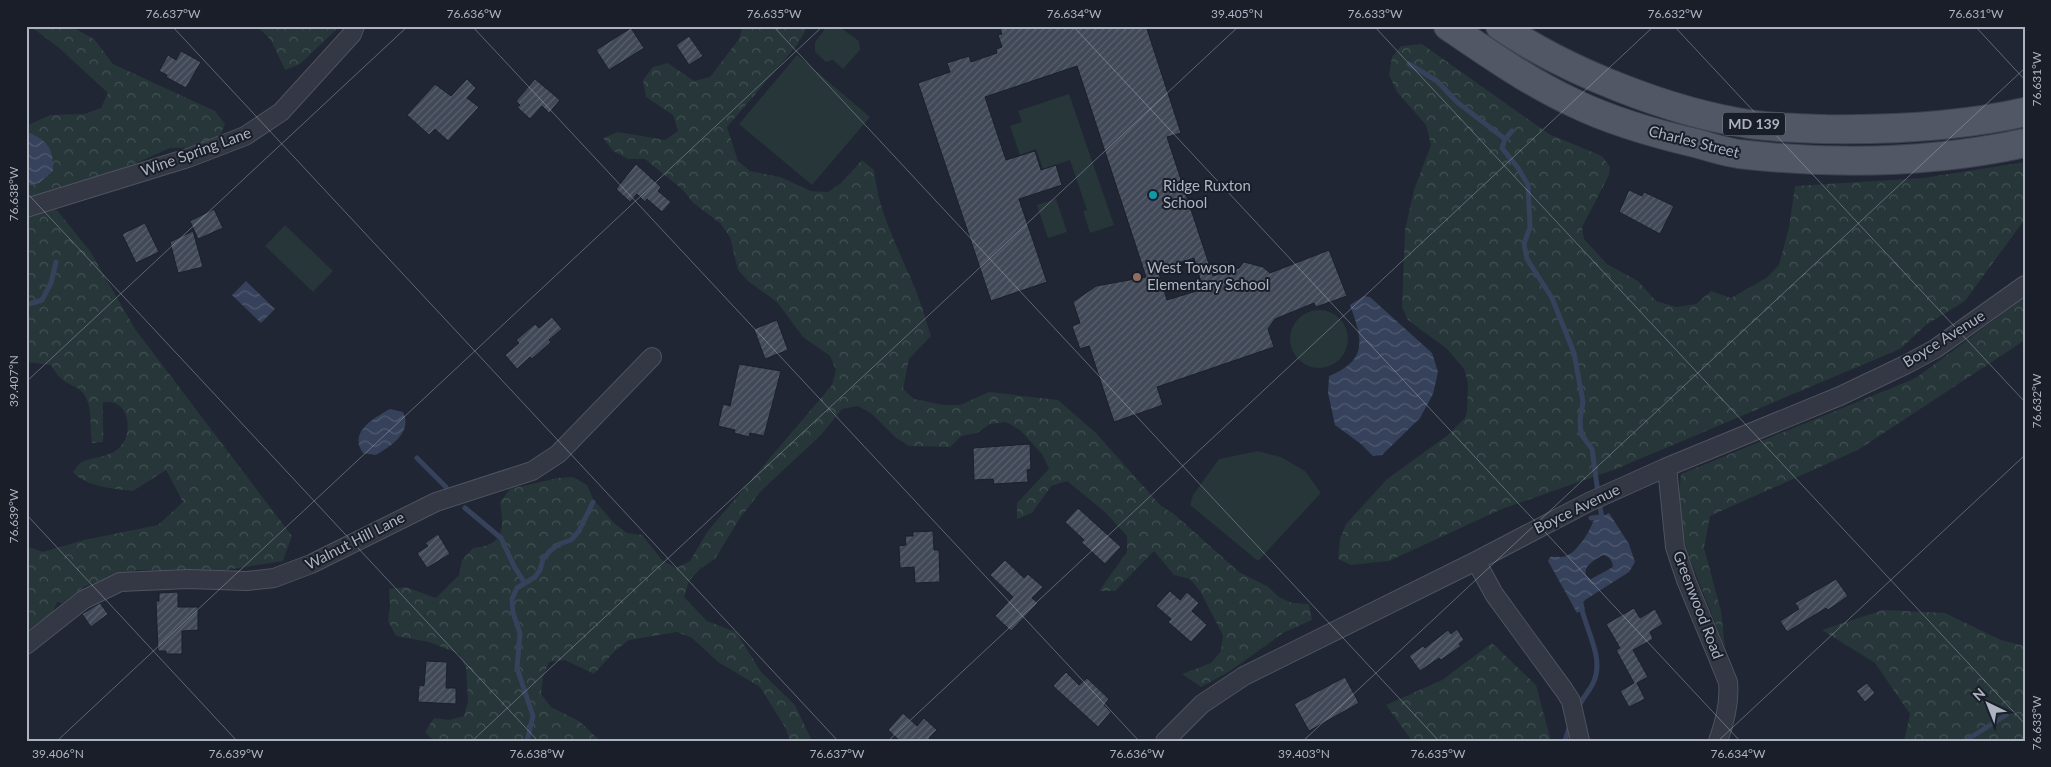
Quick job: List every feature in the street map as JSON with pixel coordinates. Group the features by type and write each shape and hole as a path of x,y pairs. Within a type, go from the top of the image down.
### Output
{"main road":[{"name":"Charles Street","path":"1448,26 1527,79 1575,103 1630,126 1738,154 1869,160 1967,154 2025,143"},
{"name":"Charles Street","path":"1500,26 1535,47 1586,73 1646,97 1694,112 1749,124 1869,130 1950,125 2025,112"}],"street":[{"name":"Wine Spring Lane","path":"26,208 188,158 245,136 281,112 352,34 355,26"},
{"name":"Boyce Avenue","path":"2003,302 2025,274"},
{"name":"Boyce Avenue","path":"1165,741 1202,704 1244,676 1476,561 1589,502 1667,467 1840,396 1935,349 2025,285"},
{"name":"Walnut Hill Lane","path":"26,645 83,600 120,582 188,579 247,581 274,578 312,564 436,502 532,471 558,454 652,357"},
{"name":"Greenwood Road","path":"1667,467 1675,547 1686,580 1728,682 1729,695 1725,719 1718,741"},
{"path":"1476,561 1494,594 1552,672 1571,701 1580,740"}],"green space":[{"path":"30,26 70,26 94,39 113,64 215,111 225,124 219,138 204,147 170,148 80,188 65,187 26,200 26,126 50,115 84,114 101,108 108,93 58,47"},
{"path":"209,26 340,26 300,64 285,70 271,40 260,29"},
{"path":"743,26 808,26 797,45 727,127 738,161 750,171 780,177 811,191 828,192 841,183 862,160 874,170 876,186 890,232 916,291 931,336 909,359 903,389 914,399 944,405 960,405 989,392 1058,400 1096,433 1160,505 1175,515 1239,572 1267,586 1279,597 1292,603 1309,604 1312,620 1283,633 1230,671 1201,687 1182,674 1211,663 1221,651 1223,635 1200,591 1190,579 1174,575 1154,551 1115,591 1099,591 1127,552 1127,536 1105,512 1067,481 1051,486 1032,513 1017,519 1017,503 1049,469 1042,454 1020,430 1006,422 990,424 977,433 961,436 950,447 909,446 895,437 872,414 858,406 842,409 821,435 761,491 740,518 715,559 700,569 689,581 684,597 707,621 736,632 761,672 795,705 812,741 790,741 785,727 760,687 718,662 692,638 677,632 629,640 616,650 594,674 565,660 549,662 543,677 541,694 551,707 579,721 600,741 434,741 425,732 434,718 449,720 464,716 468,701 466,668 459,654 429,642 396,636 388,621 389,589 406,587 436,598 459,575 462,560 473,548 484,546 497,539 502,528 500,502 510,489 558,478 573,477 587,485 593,499 614,523 627,533 642,535 662,560 676,568 690,561 707,532 832,385 836,370 830,356 803,337 777,302 749,282 738,270 730,237 720,223 693,203 683,190 645,159 628,159 613,151 603,138 618,132 665,140 678,131 673,115 646,97 643,80 653,67 668,63 694,81 710,77 739,39"},
{"path":"841,28 859,41 860,50 843,69 833,60 826,62 815,52 815,42 825,29"},
{"path":"1422,44 1549,134 1602,156 1610,167 1609,175 1582,227 1584,239 1607,264 1638,281 1656,301 1676,307 1696,304 1711,291 1731,298 1766,278 1779,265 1789,227 1795,186 1923,178 2025,162 2025,219 1965,301 1926,325 1900,349 1616,469 1502,509 1389,561 1351,565 1338,559 1340,539 1346,524 1387,479 1448,435 1465,418 1467,411 1468,383 1464,369 1447,349 1408,320 1402,307 1405,230 1414,190 1431,145 1426,125 1397,92 1389,75 1392,57 1401,46"},
{"path":"797,55 870,117 812,185 739,124"},
{"path":"1069,94 1114,225 1090,233 1083,211 1087,210 1070,160 1043,169 1036,149 1020,155 1010,126 1022,122 1018,111"},
{"path":"1056,199 1067,232 1048,238 1037,205"},
{"path":"56,209 90,251 135,329 292,536 283,561 214,572 137,570 85,586 62,603 57,602 53,612 26,631 26,546 43,552 84,540 158,525 183,502 166,470 133,491 93,484 85,481 73,472 80,463 110,454 120,447 124,443 128,424 127,417 120,406 114,403 103,402 103,442 92,443 89,405 83,393 61,379 51,365 26,362 26,216"},
{"path":"285,225 333,271 313,292 265,246"},
{"path":"2025,297 2025,340 1858,450 1710,516 1704,548 1721,611 1725,648 1688,554 1677,510 1681,474 1916,378"},
{"path":"1319,310 1330,312 1340,318 1346,328 1348,339 1346,350 1340,360 1330,366 1319,368 1308,366 1298,360 1292,350 1290,339 1292,328 1298,318 1308,312"},
{"path":"1258,451 1281,457 1305,471 1321,493 1258,561 1190,505 1193,495 1219,459"},
{"path":"1883,610 1945,613 2001,640 2025,646 2025,741 1904,741 1910,714 1875,663 1822,630"},
{"path":"1492,643 1536,685 1551,741 1412,741 1386,705 1442,680"}],"water":[{"path":"30,133 42,140 49,148 53,171 39,183 26,186 26,134"},
{"path":"246,281 275,309 261,323 232,295"},
{"path":"1364,296 1370,297 1432,353 1438,372 1433,394 1420,418 1382,455 1373,456 1361,444 1335,425 1328,393 1329,376 1351,363 1359,347 1357,328 1350,305"},
{"path":"390,409 403,412 405,426 403,432 394,443 376,455 363,453 359,445 361,432 370,421"},
{"path":"1609,513 1629,544 1635,562 1629,572 1585,600 1583,603 1585,609 1577,613 1548,561 1550,557 1564,557 1579,546 1593,521","holes":["1603,555 1610,559 1613,567 1591,579 1587,576 1586,569 1596,559"]}],"building":[{"path":"999,26 1146,26 1181,133 1167,137 1213,276 1239,268 1244,262 1263,267 1270,273 1329,250 1347,296 1316,307 1314,303 1275,319 1268,329 1274,347 1157,387 1163,405 1114,422 1089,346 1080,349 1072,326 1080,323 1073,302 1096,286 1146,277 1077,66 985,97 1006,160 1035,151 1041,170 1056,165 1062,185 1019,199 1047,282 991,301 918,83 950,72 947,63 969,56 971,62 997,53 996,49 1002,47 998,35 1002,34","holes":["1194,258 1203,289 1167,300 1158,270"]},
{"path":"631,28 644,48 609,70 596,50"},
{"path":"689,36 703,56 689,65 676,45"},
{"path":"181,51 201,62 186,88 159,71 168,55 176,60"},
{"path":"467,79 476,88 467,98 479,107 448,141 435,129 429,135 407,115 435,84 451,96"},
{"path":"535,79 560,100 549,113 542,106 530,119 517,107 520,105 516,101"},
{"path":"636,164 661,187 658,191 671,202 662,212 647,199 645,202 637,194 630,202 616,189"},
{"path":"1629,190 1642,196 1644,192 1674,206 1660,234 1619,212"},
{"path":"214,209 223,228 198,239 190,221"},
{"path":"145,223 159,252 136,263 122,234"},
{"path":"193,231 203,267 178,273 170,242"},
{"path":"552,317 562,329 532,359 530,357 517,369 505,355 519,343 516,340 535,324 539,328"},
{"path":"777,320 788,350 765,359 754,329"},
{"path":"739,364 781,371 764,436 750,433 749,437 734,433 735,430 718,426 723,404 730,406"},
{"path":"1030,444 1031,469 1027,470 1028,482 994,484 993,479 974,480 973,448"},
{"path":"1078,508 1121,547 1105,564 1081,542 1084,540 1065,522"},
{"path":"933,531 934,550 939,550 940,582 915,583 914,567 900,568 899,546 906,545 905,536 913,536 913,532"},
{"path":"438,534 450,554 427,568 417,553 428,546 425,543"},
{"path":"1005,560 1024,578 1028,574 1043,587 1032,598 1038,603 1011,631 995,616 1013,597 990,575"},
{"path":"1836,579 1848,596 1828,610 1826,608 1787,632 1780,621 1799,609 1795,603"},
{"path":"1170,591 1180,600 1187,592 1199,603 1192,611 1207,625 1191,642 1168,622 1171,619 1156,606"},
{"path":"178,592 178,607 198,607 198,630 182,631 182,654 166,654 166,651 158,651 156,601 159,601 159,593"},
{"path":"100,603 108,614 91,627 82,614"},
{"path":"1634,608 1640,618 1655,609 1663,624 1650,632 1653,639 1633,650 1648,677 1637,683 1645,699 1629,707 1620,691 1634,683 1616,650 1620,648 1606,624"},
{"path":"1457,629 1464,640 1459,644 1461,646 1441,660 1439,658 1420,671 1409,656 1423,646 1425,648 1448,630 1451,634"},
{"path":"426,661 447,662 446,688 456,688 456,704 418,702 419,685 424,686"},
{"path":"1066,672 1079,685 1087,678 1109,699 1104,705 1111,712 1098,727 1053,686"},
{"path":"1345,677 1359,703 1309,731 1294,704"},
{"path":"1867,683 1875,693 1865,702 1856,691"},
{"path":"903,713 917,726 924,718 937,730 929,738 932,741 900,741 888,730"}],"waterway":[{"path":"1409,64 1437,81 1457,102 1505,139"},
{"path":"1512,131 1505,139 1502,148 1518,168 1528,185 1530,227 1524,244 1527,259 1552,298 1574,353 1583,402 1580,420 1581,434 1592,449 1598,493"},
{"path":"26,305 42,300 51,283 56,262"},
{"path":"417,458 446,487"},
{"path":"527,741 533,716 517,668 520,633 513,613 512,599 517,588 535,577 540,570 543,559 550,551 559,544 571,540 579,531 593,502"},
{"path":"1599,502 1603,523"},
{"path":"465,508 501,538 524,582"},
{"path":"1591,518 1601,517"},
{"path":"1578,708 1594,681 1597,672 1596,653 1581,606"},
{"path":"1965,741 2006,715"},
{"path":"1565,741 1570,725"}],"place":[{"name":"Ridge Ruxton School","path":"1153,195"},
{"name":"West Towson Elementary School","path":"1137,277"}]}
